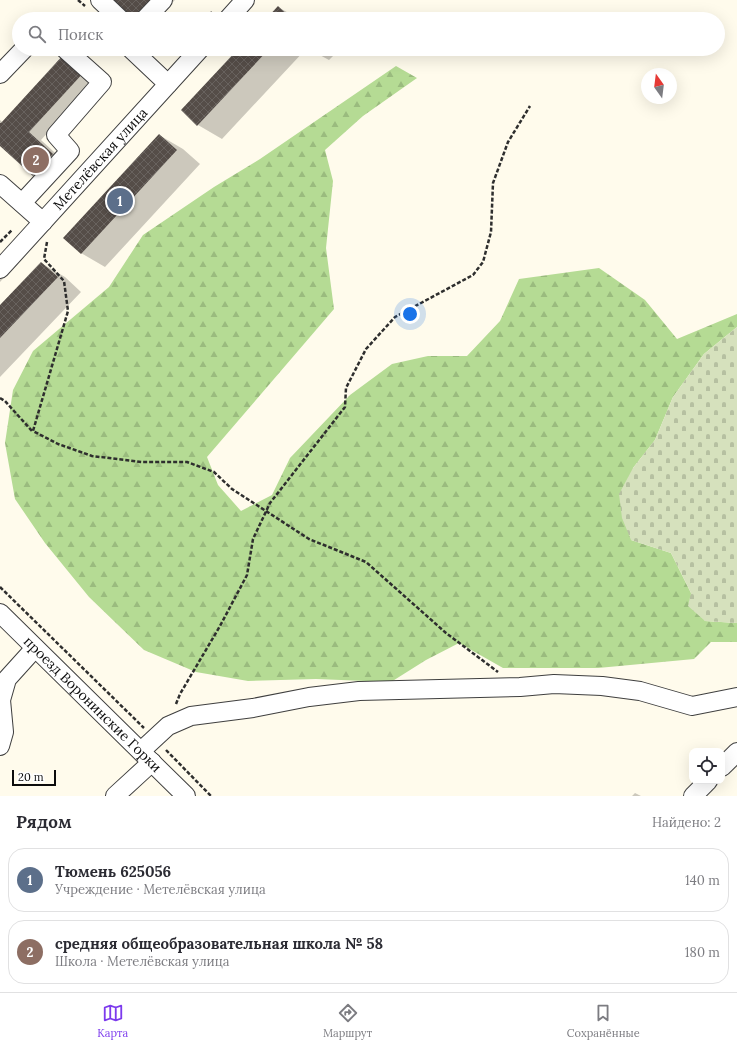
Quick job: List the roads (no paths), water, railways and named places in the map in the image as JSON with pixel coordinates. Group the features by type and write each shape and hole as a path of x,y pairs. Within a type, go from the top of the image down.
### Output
{"street":[{"path":"100,0 113,12"},
{"path":"152,12 163,0"},
{"path":"234,12 245,0"},
{"path":"0,74 17,56"},
{"path":"22,203 70,151 56,135 102,82 73,56"},
{"path":"138,56 168,84"},
{"name":"Метелёвская улица","path":"0,269 45,231 168,84 194,56"},
{"path":"0,184 22,203 45,231"},
{"name":"проезд Воронинские Горки","path":"0,613 186,796"},
{"path":"0,746 4,732 1,700 7,679 36,648"},
{"path":"115,796 146,757 154,739 168,726 191,716 253,708 323,695 360,691 520,687 554,684 602,686 640,691 692,706 737,697"},
{"path":"725,764 737,752"},
{"path":"693,796 705,784"}],"place":[{"name":"средняя общеобразовательная школа № 58","path":"36,160"},
{"name":"Тюмень 625056","path":"120,201"}]}
